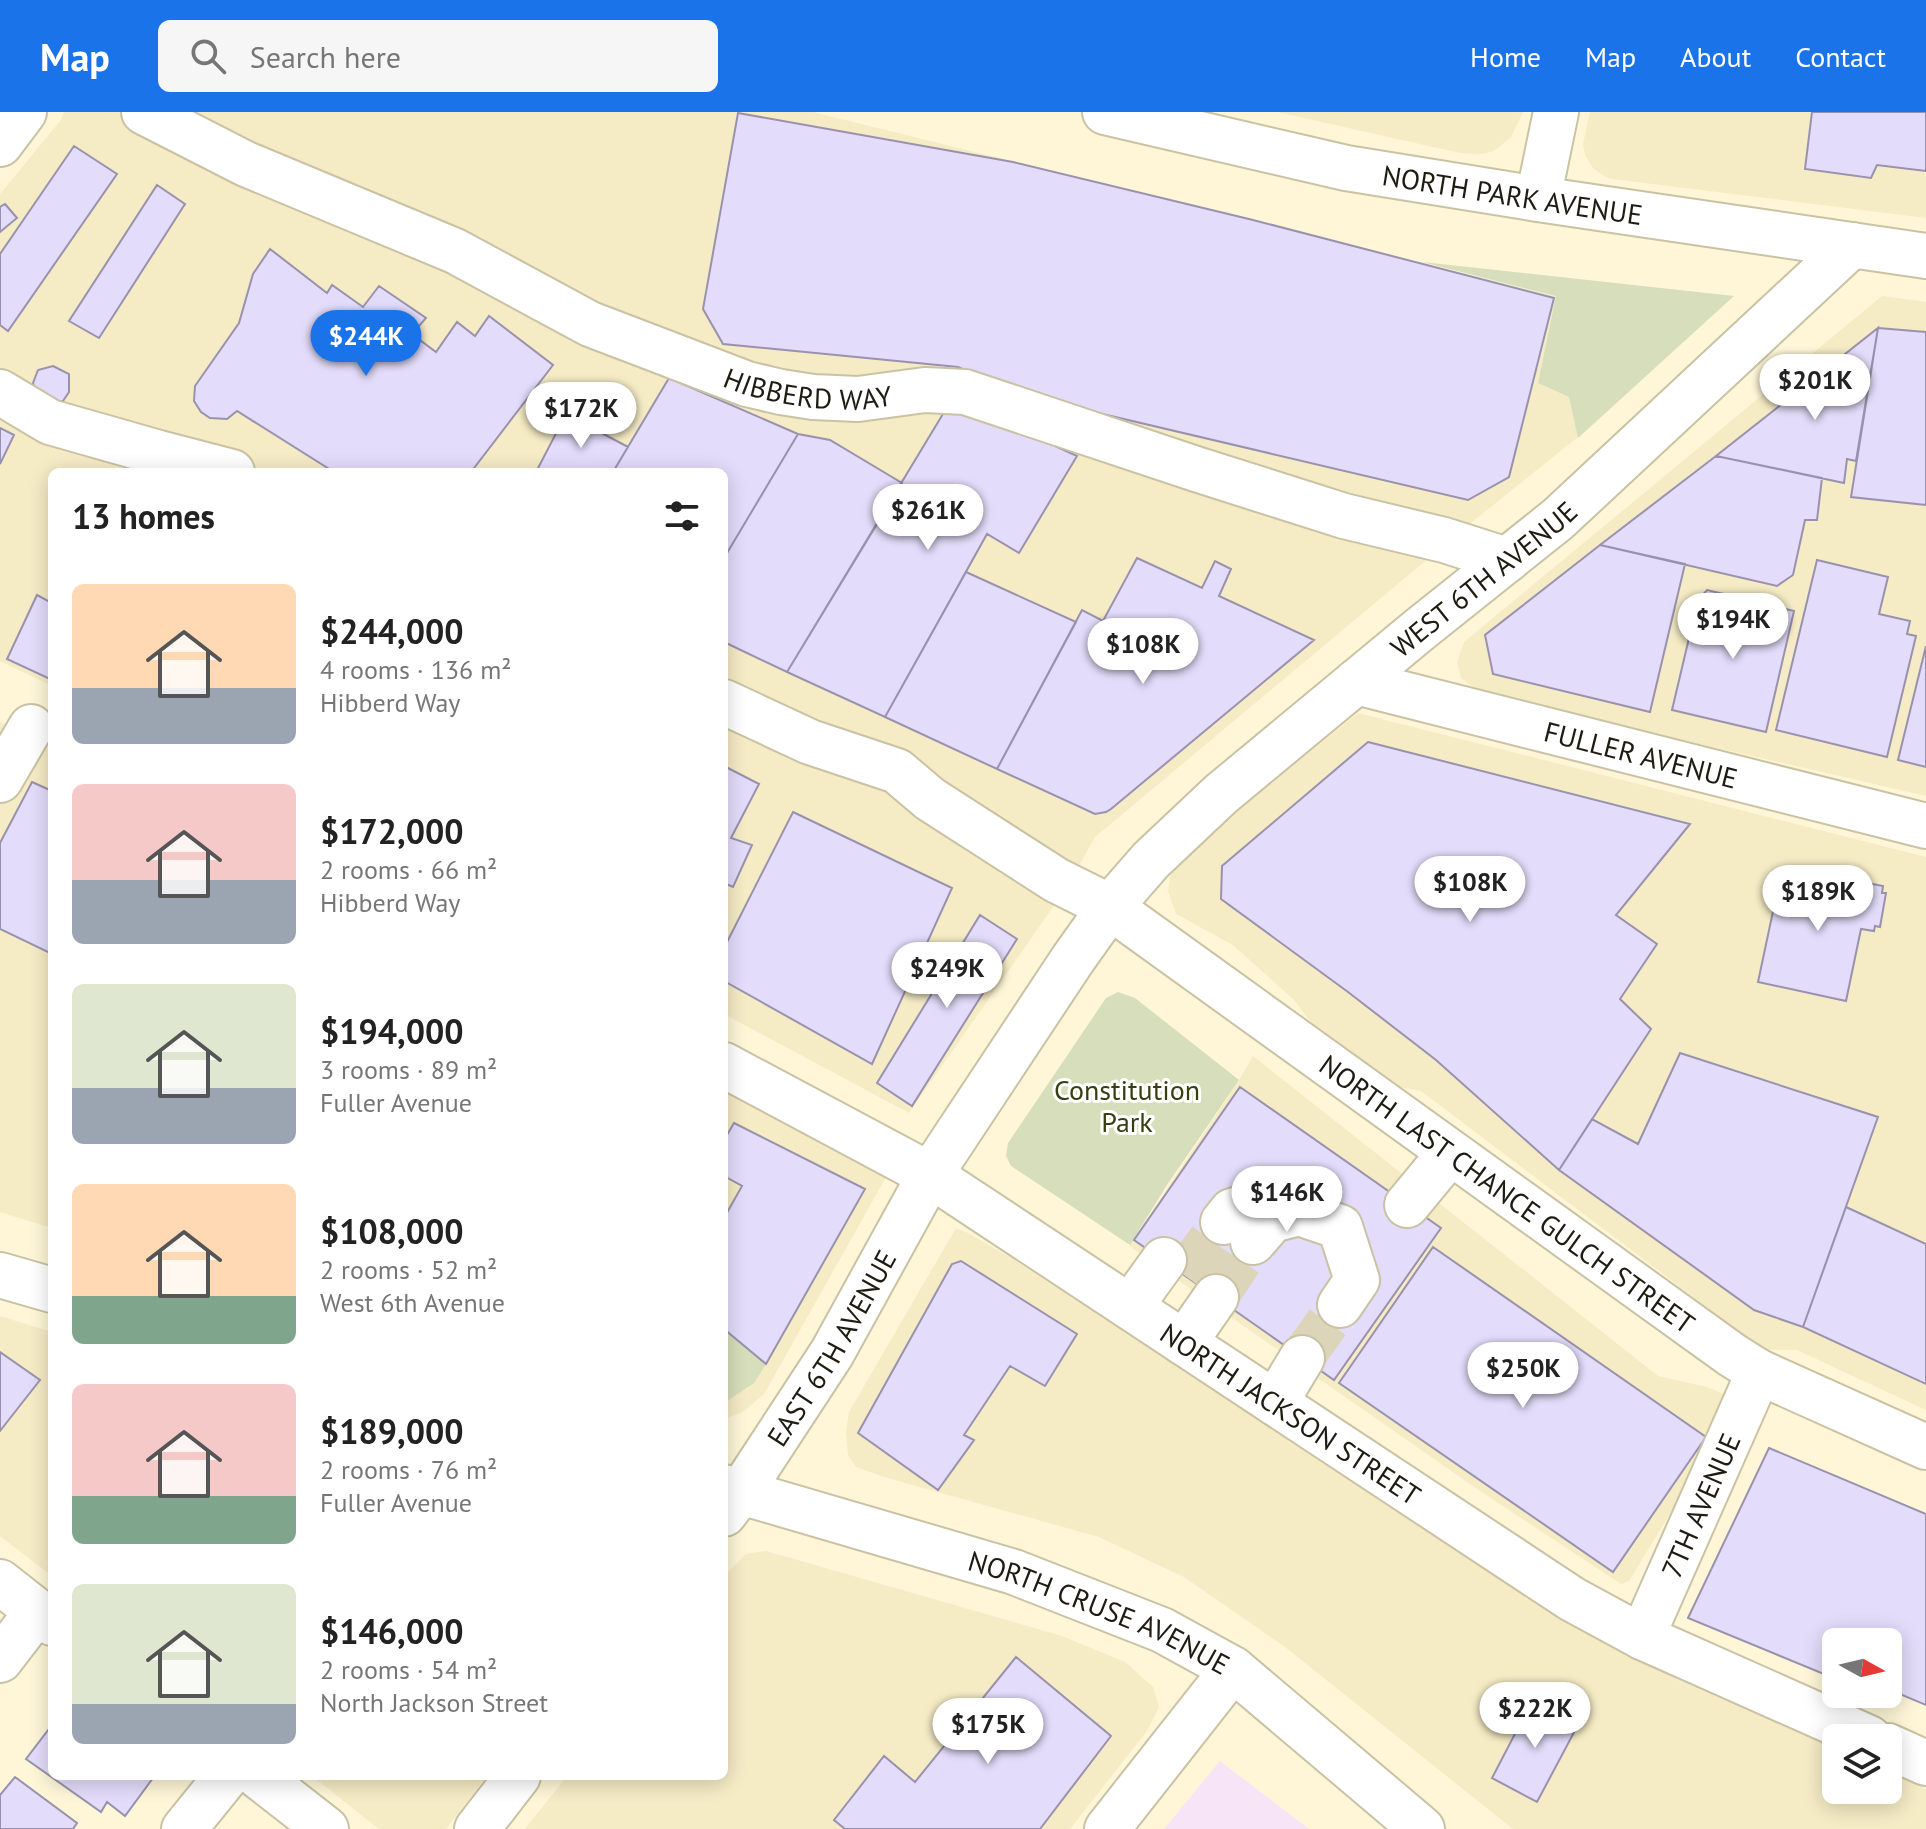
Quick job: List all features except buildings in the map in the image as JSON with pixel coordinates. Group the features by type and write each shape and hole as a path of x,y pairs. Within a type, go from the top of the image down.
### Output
{"street":[{"path":"0,144 24,112"},
{"name":"HIBBERD WAY","path":"144,112 246,164 455,251 590,324 747,384 813,397 858,399 925,390 965,392 1344,516 1444,540 1507,560"},
{"name":"NORTH PARK AVENUE","path":"1105,112 1346,168 1926,256"},
{"path":"1538,199 1556,112"},
{"name":"WEST 6TH AVENUE","path":"1110,907 1151,860 1221,794 1558,519 1852,245"},
{"path":"0,392 50,422 217,468"},
{"name":"FULLER AVENUE","path":"1356,682 1926,826"},
{"name":"NORTH LAST CHANCE GULCH STREET","path":"728,704 810,742 897,771 930,799 1056,880 1110,907 1759,1372 1926,1447"},
{"path":"0,780 28,725"},
{"name":"EAST 6TH AVENUE","path":"730,1498 832,1353 930,1175 1110,907"},
{"name":"NORTH JACKSON STREET","path":"728,1067 930,1175 1572,1599 1642,1637 1838,1724"},
{"path":"1407,1205 1450,1153"},
{"path":"1248,1217 1340,1227 1357,1280 1340,1305"},
{"path":"0,1275 48,1289"},
{"path":"1156,1324 1188,1277 1156,1324"},
{"path":"1275,1403 1302,1358"},
{"name":"7TH AVENUE","path":"1642,1637 1759,1372"},
{"name":"NORTH CRUSE AVENUE","path":"730,1498 1014,1572 1162,1630 1233,1669 1422,1829"},
{"path":"0,1582 45,1617 0,1660"},
{"path":"1107,1829 1233,1669"},
{"path":"1902,1752 1926,1763"},
{"path":"184,1829 224,1780"},
{"path":"263,1780 326,1829"},
{"path":"477,1829 515,1780"}],"shaded area":[{"path":"64,112 813,112 1556,296 1538,383 1569,397 1578,437 1095,837 1067,887 909,1113 728,1016 728,468 48,468 48,684 0,661 0,194 61,120"},
{"path":"1277,112 1523,112 1511,137 1494,151 1482,154 1460,153"},
{"path":"1590,112 1926,112 1926,218 1612,179 1593,168 1585,155 1583,144"},
{"path":"1882,296 1926,302 1926,796 1483,694 1461,678 1457,662 1464,642"},
{"path":"1358,713 1926,857 1926,1410 1797,1350 1766,1350 1735,1337 1708,1308 1421,1091 1394,1086 1309,1020 1294,1000 1233,945 1176,914 1168,891 1172,865"},
{"path":"0,722 48,748 48,1227 0,1212"},
{"path":"1253,1056 1658,1376 1707,1387 1726,1395 1715,1440 1629,1581 1621,1584 1480,1491 1129,1246"},
{"path":"728,1084 890,1170 764,1394 743,1412 728,1418"},
{"path":"956,1228 1011,1258 1619,1649 1680,1681 1822,1743 1822,1804 1902,1804 1902,1778 1926,1789 1926,1829 1513,1829 1285,1647 1184,1577 1099,1537 856,1467 848,1455 846,1432 849,1412"},
{"path":"0,1316 48,1331 48,1573 0,1536"},
{"path":"766,1551 1062,1636 1125,1662 1153,1687 1159,1707 1147,1731 1070,1829 525,1829 564,1780 728,1780 728,1572 746,1554"},
{"path":"1220,1761 1309,1829 1164,1829"},
{"path":"317,1780 484,1780 446,1829 379,1829"}],"green space":[{"path":"1422,262 1734,296 1578,438 1569,397 1538,383 1556,296"},
{"name":"Constitution Park","path":"1118,992 1135,998 1239,1080 1130,1245 1011,1166 1006,1156 1008,1143 1106,998"},
{"path":"728,1332 766,1364 754,1383 728,1400"}],"tunnel":[{"path":"1184,1275 1223,1222"},
{"path":"1216,1297 1253,1242"},
{"path":"1302,1358 1340,1305"}]}
